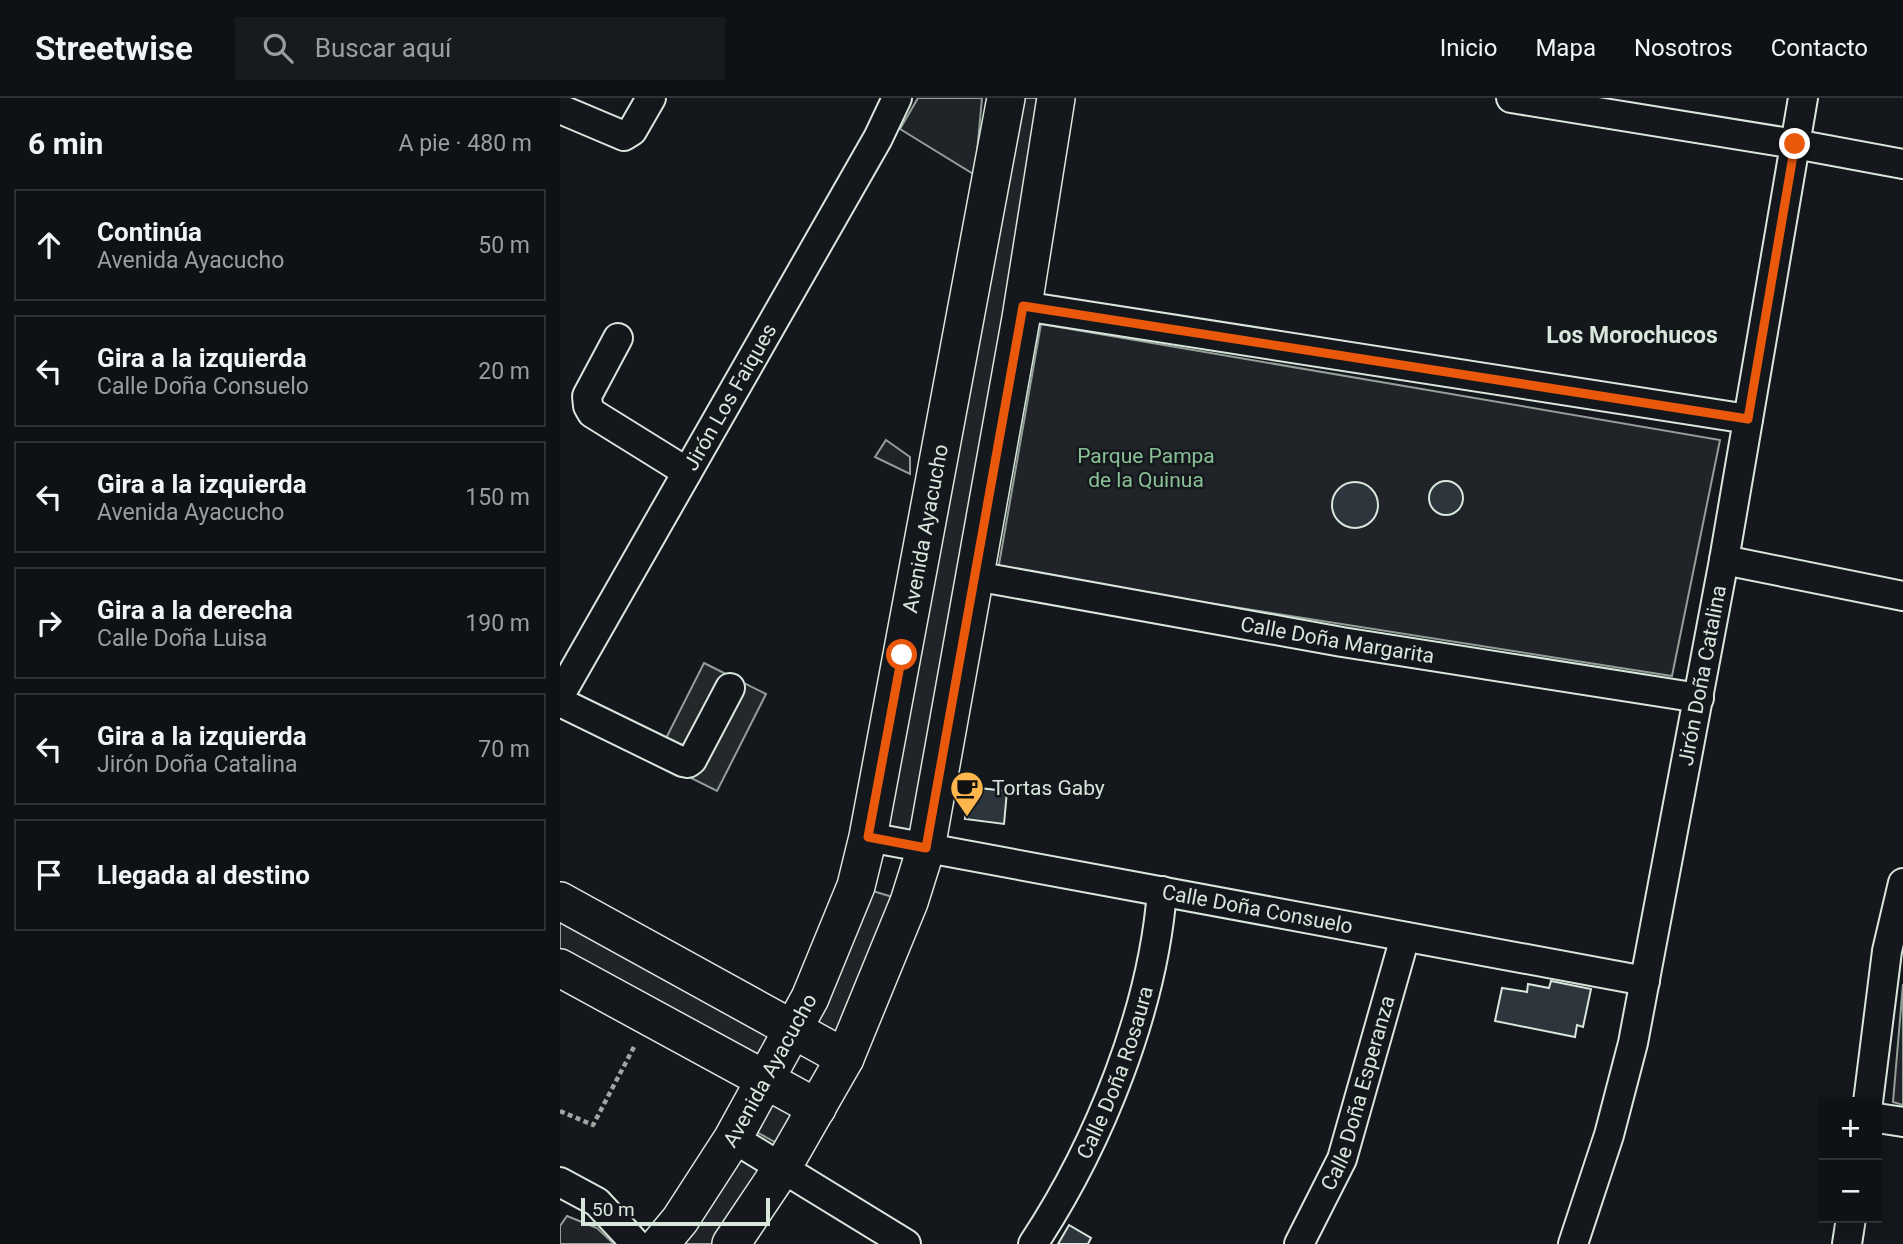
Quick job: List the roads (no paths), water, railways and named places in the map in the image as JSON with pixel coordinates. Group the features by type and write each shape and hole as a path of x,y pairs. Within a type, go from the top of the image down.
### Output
{"main road":[{"name":"Avenida Ayacucho","path":"660,1244 680,1220 733,1138 765,1081 810,998 856,886 868,837 1006,98"},
{"path":"731,1244 782,1168 845,1058 909,902 926,848 1023,306 1056,98"},
{"path":"856,886 909,902"},
{"path":"560,901 845,1058"},
{"path":"560,968 817,1108"}],"street":[{"path":"578,109 624,136 632,131 651,98"},
{"name":"Jirón Los Faiques","path":"560,695 878,138 897,98"},
{"path":"1511,98 1546,101 1903,164"},
{"name":"Jirón Doña Catalina","path":"1573,1244 1612,1123 1633,1042 1724,560 1804,98"},
{"path":"1023,306 1748,419"},
{"path":"618,338 587,396 588,406 592,413 687,472"},
{"path":"1724,560 1903,596"},
{"name":"Calle Doña Margarita","path":"975,576 1342,642 1699,698"},
{"path":"560,702 683,762 688,762 692,760 730,688"},
{"name":"Calle Doña Consuelo","path":"868,837 1645,981"},
{"path":"1869,1097 1887,951 1903,883"},
{"name":"Calle Doña Rosaura","path":"1033,1244 1078,1165 1118,1073 1145,989 1163,891"},
{"name":"Calle Doña Esperanza","path":"1299,1244 1342,1159 1405,937"},
{"path":"1882,1119 1903,1122"},
{"path":"733,1138 906,1244"},
{"path":"563,1192 597,1202 636,1244"},
{"path":"1847,1244 1850,1223"}],"place":[{"name":"Tortas Gaby","path":"967,818"}],"district":[{"name":"Los Morochucos","path":"1632,335"}],"park label":[{"name":"Parque Pampa de la Quinua","path":"1146,468"}]}
